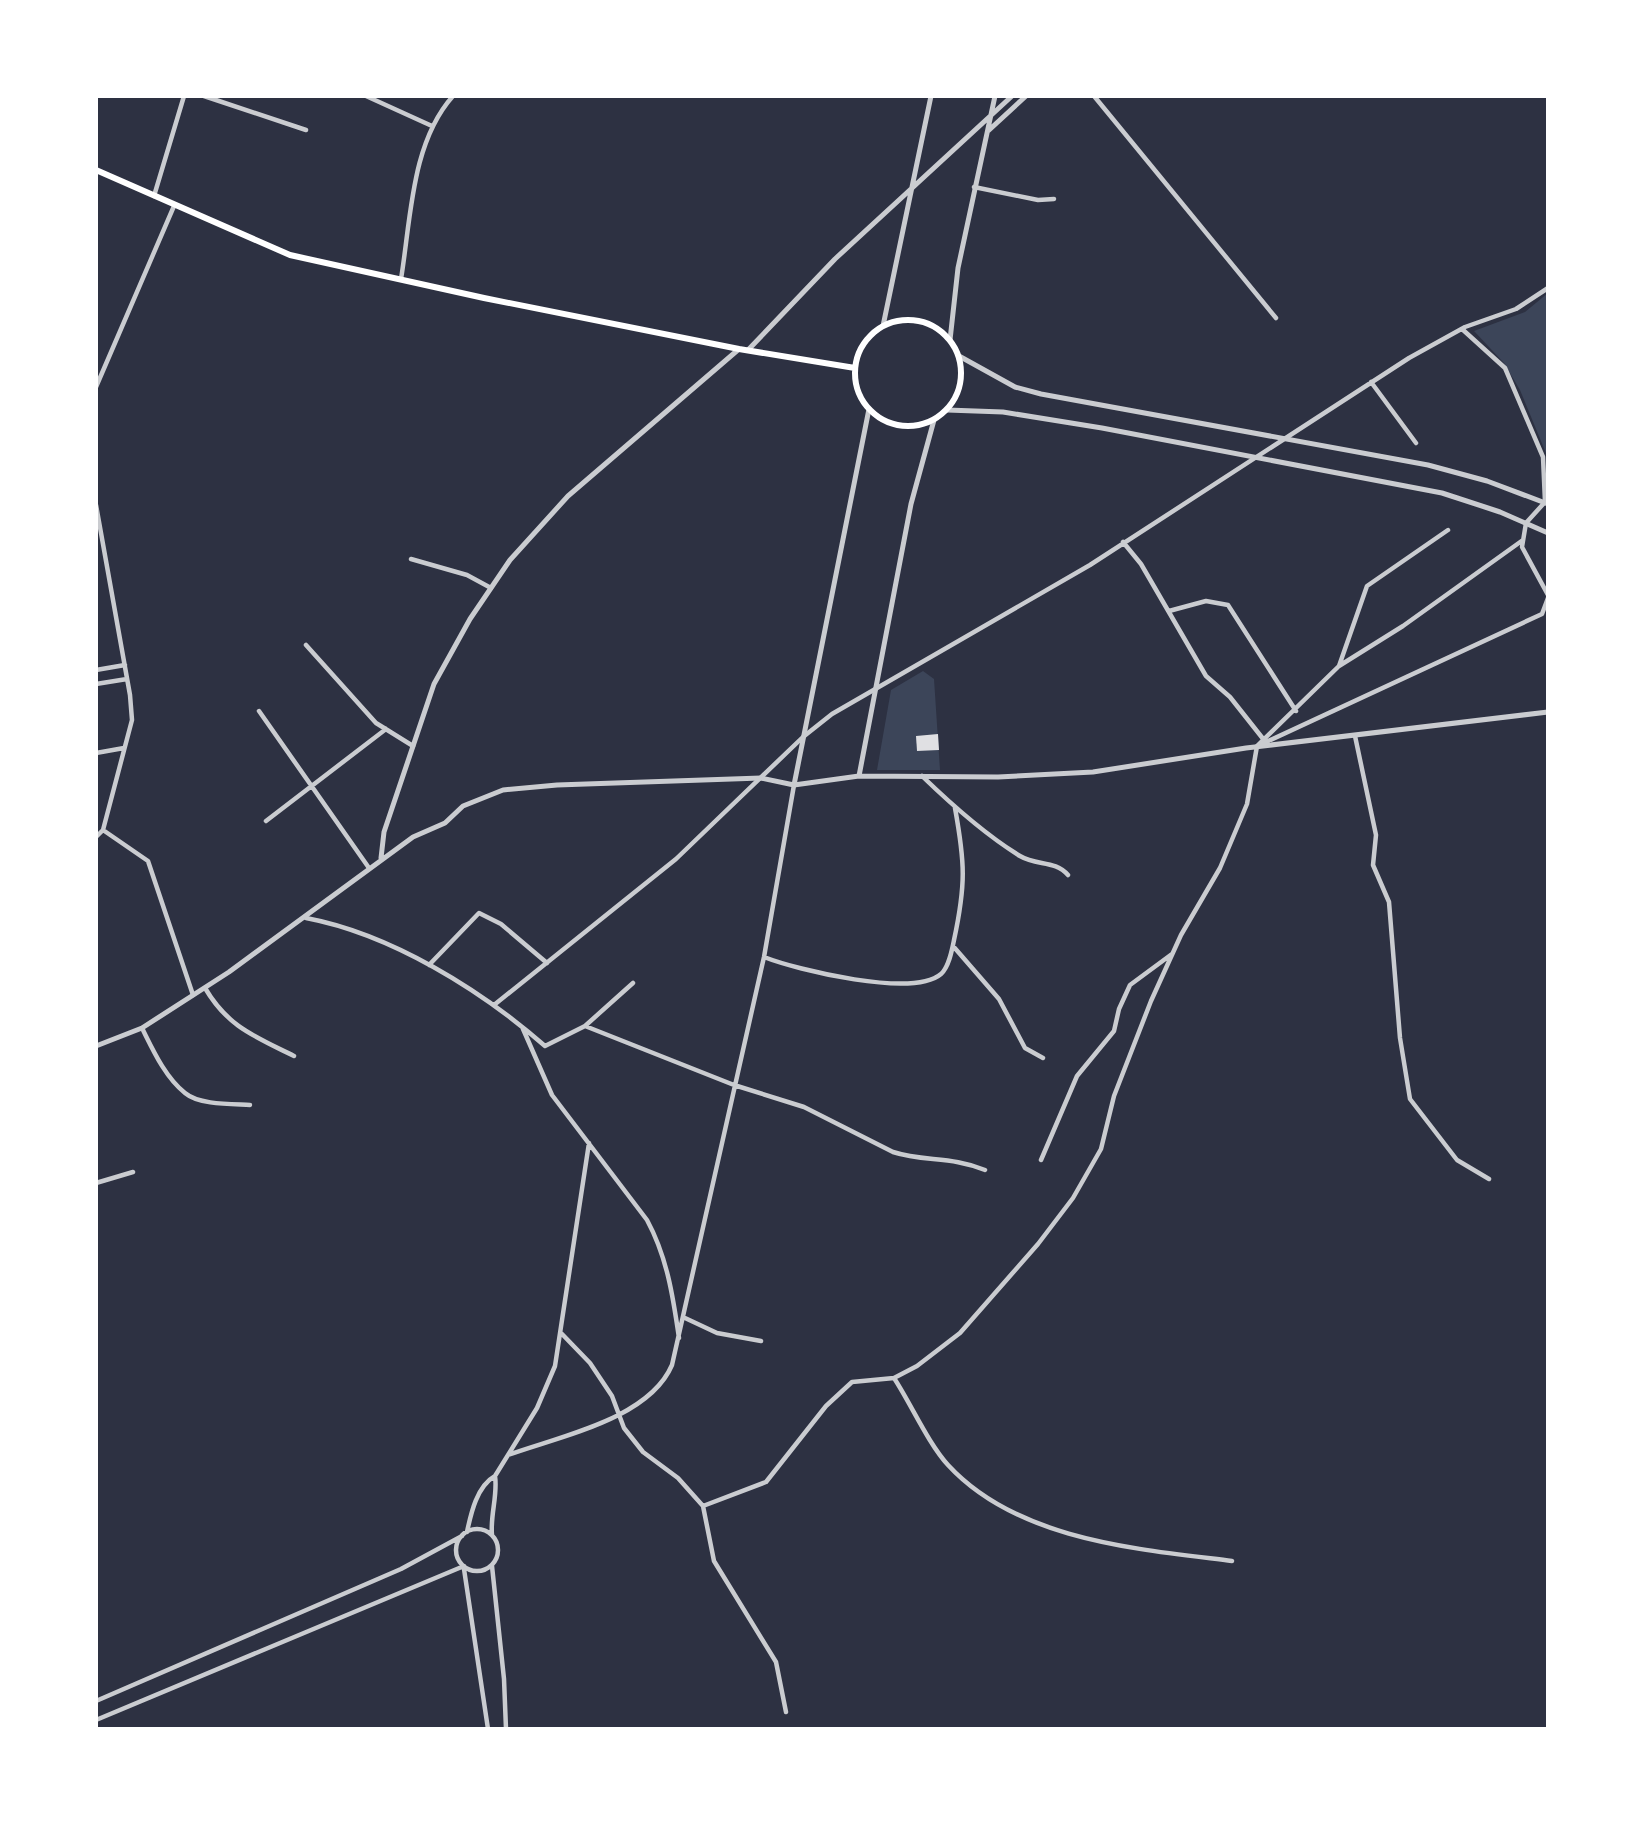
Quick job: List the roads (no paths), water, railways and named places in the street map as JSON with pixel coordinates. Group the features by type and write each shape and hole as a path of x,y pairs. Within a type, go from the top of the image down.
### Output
{"main road":[{"path":"96,170 290,255 739,348 855,368"},
{"path":"899,320 924,322 939,329 950,340 959,356 962,372 960,389 947,410 934,420 918,426 900,426 883,420 869,409 859,394 855,368 864,343 883,326 899,320"}],"street":[{"path":"153,197 184,96"},
{"path":"204,96 306,130"},
{"path":"366,96 432,126"},
{"path":"401,279 422,158 432,126 453,96"},
{"path":"883,326 931,96"},
{"path":"950,340 958,268 984,136 993,115 995,96"},
{"path":"748,349 835,259 1012,96"},
{"path":"984,136 995,122 1026,96"},
{"path":"1094,96 1276,318"},
{"path":"974,187 1038,200 1054,199"},
{"path":"96,387 174,206"},
{"path":"494,1005 676,859 803,737 832,714 1034,598 1371,382 1462,329 1516,309 1548,288"},
{"path":"1257,747 1318,715 1542,614 1548,596 1522,547 1526,523 1546,503 1543,457 1506,368 1462,329"},
{"path":"381,858 384,832 434,684 510,560 568,496 739,348"},
{"path":"959,356 1015,387 1041,394 1428,465 1497,485 1546,503"},
{"path":"1371,382 1416,443"},
{"path":"508,1455 619,1416 660,1389 672,1365 680,1341 764,957 803,737 869,409"},
{"path":"947,410 1003,412 1443,494 1548,533"},
{"path":"859,776 911,505 934,420"},
{"path":"96,505 125,665 132,720 103,830 96,837"},
{"path":"1339,666 1367,586 1448,530"},
{"path":"704,1506 766,1482 826,1406 852,1382 894,1378 917,1366 960,1333 1038,1244 1073,1198 1101,1149 1114,1096 1173,953 1220,868 1247,804 1257,747 1339,666 1403,626 1523,540"},
{"path":"1123,542 1141,564 1206,676 1230,697 1264,740"},
{"path":"411,559 467,575 491,588"},
{"path":"1169,611 1206,601 1228,605 1296,711"},
{"path":"306,645 342,688 386,729 414,747"},
{"path":"96,670 125,665"},
{"path":"96,684 127,679"},
{"path":"259,711 369,867"},
{"path":"96,1046 142,1028 306,918 369,867 412,837 445,823 463,806 503,790 557,785 761,778 794,785 859,776 1093,772 1257,747 1548,712"},
{"path":"266,821 386,729"},
{"path":"1355,736 1376,835 1373,864 1389,902 1400,1038 1410,1099 1457,1160 1489,1179"},
{"path":"96,753 124,748"},
{"path":"922,776 955,808 1023,858 1060,865 1068,876"},
{"path":"764,957 790,968 825,976 890,983 932,980 940,975 945,970 953,946 964,890 964,855 955,808"},
{"path":"103,830 148,861 192,995"},
{"path":"429,965 479,913 501,924 547,963"},
{"path":"306,918 405,953 459,980 522,1025 545,1046 585,1026 633,984"},
{"path":"953,946 999,999 1025,1048 1043,1058"},
{"path":"1041,1160 1077,1076 1114,1031 1119,1009 1130,985 1173,953"},
{"path":"205,988 217,1008 236,1027 294,1056"},
{"path":"522,1025 552,1095 647,1220 659,1242 670,1277 680,1341"},
{"path":"585,1026 734,1085 804,1107 893,1152 907,1156 962,1161 985,1170"},
{"path":"142,1028 157,1060 186,1094 216,1102 250,1105"},
{"path":"467,1532 474,1505 487,1480 495,1476 537,1408 555,1366 589,1143"},
{"path":"96,1183 133,1172"},
{"path":"685,1318 717,1333 761,1341"},
{"path":"562,1334 597,1374 612,1396 624,1428 643,1452 678,1478 704,1506 714,1561 776,1662 786,1712"},
{"path":"894,1378 948,1465 961,1478 1021,1517 1073,1535 1231,1561"},
{"path":"495,1476 491,1509 492,1535 498,1554 492,1566 504,1679 506,1729"},
{"path":"96,1701 401,1569 467,1532 481,1529 492,1535"},
{"path":"462,1536 457,1553 464,1568 488,1729"},
{"path":"96,1720 464,1568 480,1571 492,1566"}]}
